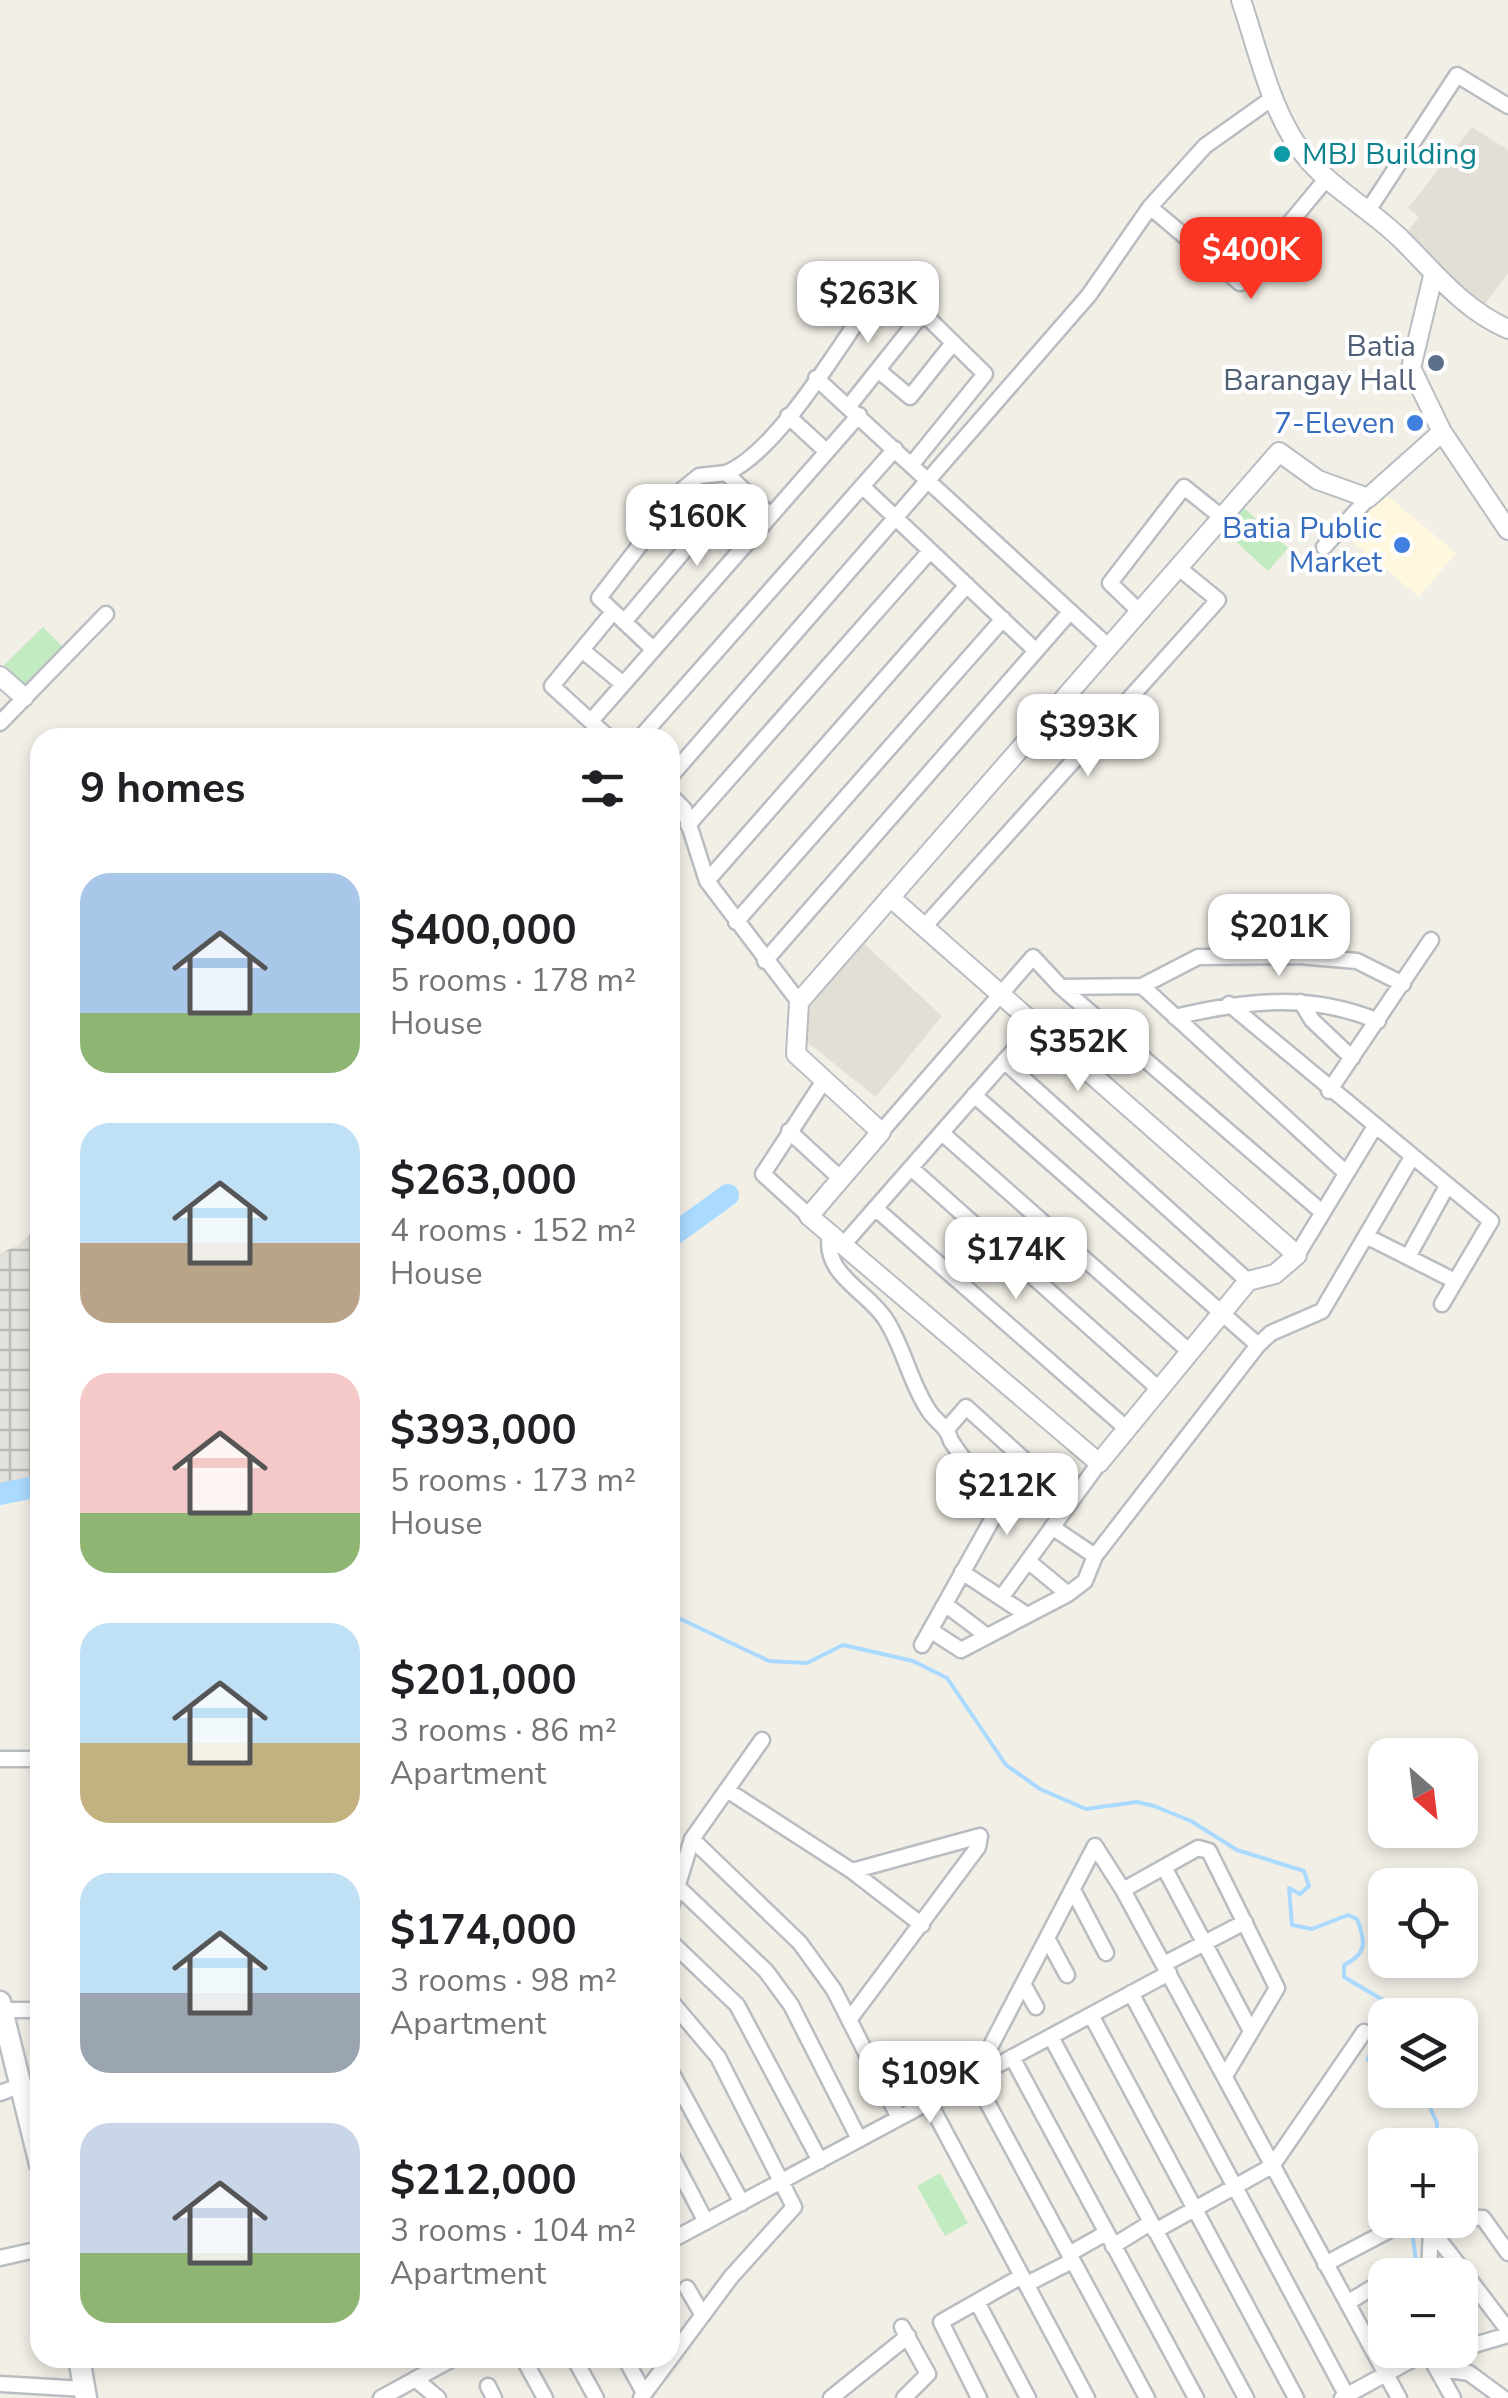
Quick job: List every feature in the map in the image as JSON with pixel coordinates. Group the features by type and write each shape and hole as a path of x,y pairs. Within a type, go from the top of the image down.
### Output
{"main road":[{"path":"1,2006 30,2120"},
{"path":"81,2368 86,2394"}],"street":[{"path":"1241,0 1274,97 1308,160 1369,209 1433,276 1487,320 1508,329"},
{"path":"1369,209 1458,75 1508,106"},
{"path":"680,767 1089,295 1150,208 1205,146 1274,97"},
{"path":"1150,208 1240,282 1328,178"},
{"path":"1433,276 1410,368 1442,432 1508,530"},
{"path":"654,649 599,598 684,489 699,476 744,466 788,416 882,283 922,314 985,374 912,464"},
{"path":"591,722 826,451 878,370 922,314"},
{"path":"878,370 910,396 953,343"},
{"path":"816,378 1110,648"},
{"path":"788,416 826,451"},
{"path":"1324,547 1368,498 1442,432"},
{"path":"649,728 895,449"},
{"path":"881,1132 822,1082 796,1054 799,1002 1279,452 1318,480 1368,498"},
{"path":"726,472 737,488 770,515"},
{"path":"862,486 1035,650"},
{"path":"1141,613 1110,583 1184,487 1224,519"},
{"path":"598,728 552,686 737,488"},
{"path":"688,826 930,550"},
{"path":"924,926 1218,600 1180,568"},
{"path":"707,880 967,586"},
{"path":"765,961 1070,612"},
{"path":"0,723 106,614"},
{"path":"736,922 1002,619"},
{"path":"582,650 623,684"},
{"path":"0,676 24,697"},
{"path":"680,805 707,880 799,1002"},
{"path":"890,897 1298,1255"},
{"path":"1328,1091 1431,940"},
{"path":"1061,987 1142,986 1198,957 1299,956 1357,961 1404,984"},
{"path":"809,1216 1033,957 1061,987 1322,1212"},
{"path":"1142,986 1346,1173"},
{"path":"1176,1017 1229,1004 1301,1002 1337,1004 1378,1020"},
{"path":"1301,1002 1312,1020 1352,1058"},
{"path":"1229,1004 1328,1091 1492,1221 1442,1304"},
{"path":"922,1645 998,1509 951,1441 947,1429 930,1414 886,1318 833,1262 827,1249 875,1208 1036,1025"},
{"path":"1004,1061 1248,1281"},
{"path":"822,1082 763,1174 1099,1463"},
{"path":"974,1095 1258,1345"},
{"path":"1001,1598 1099,1463 1248,1281 1275,1274 1298,1255 1374,1128"},
{"path":"790,1131 841,1179"},
{"path":"942,1133 1190,1352"},
{"path":"930,1630 961,1650 1068,1594 1085,1581 1095,1556 1258,1345 1272,1333 1322,1311 1412,1158"},
{"path":"910,1168 1159,1389"},
{"path":"1408,1257 1448,1186"},
{"path":"875,1208 1127,1429"},
{"path":"1366,1236 1455,1281"},
{"path":"886,1318 902,1296"},
{"path":"947,1429 966,1407 1071,1502"},
{"path":"1052,1527 1095,1556"},
{"path":"1028,1561 1068,1594"},
{"path":"962,1572 1028,1615"},
{"path":"945,1604 988,1636"},
{"path":"680,1874 692,1839 762,1740"},
{"path":"0,1759 30,1759"},
{"path":"727,1790 852,1871 922,1925"},
{"path":"849,2020 978,1847 980,1836 852,1871"},
{"path":"692,1839 800,1944 849,2020 899,2118"},
{"path":"974,2078 1098,1846 1399,2398"},
{"path":"1123,1890 1204,1847 1277,1988 1225,2076"},
{"path":"1164,1867 1252,2030"},
{"path":"680,1889 766,1971 790,2005 860,2139"},
{"path":"1074,1890 1106,1953"},
{"path":"680,2236 1131,1993 1245,1922"},
{"path":"1047,1938 1068,1974"},
{"path":"680,1951 737,2005 820,2160"},
{"path":"1023,1984 1036,2008"},
{"path":"1131,1993 1345,2397 1396,2368"},
{"path":"1,2006 30,2009"},
{"path":"680,2012 718,2057 794,2208 728,2272 680,2341"},
{"path":"1091,2015 1296,2398"},
{"path":"979,2398 941,2330 941,2322 1110,2239 1153,2227 1193,2209 1272,2166 1364,2032"},
{"path":"1050,2036 1246,2398"},
{"path":"1012,2058 1196,2398"},
{"path":"974,2078 1147,2398"},
{"path":"0,2093 22,2085"},
{"path":"680,2088 742,2203"},
{"path":"929,2102 1088,2398"},
{"path":"680,2173 706,2222"},
{"path":"1478,2218 1483,2218 1508,2253"},
{"path":"1325,2264 1374,2238"},
{"path":"1446,2238 1508,2333 1478,2343"},
{"path":"0,2258 30,2251"},
{"path":"687,2288 702,2314"},
{"path":"1346,2303 1368,2290"},
{"path":"977,2302 1028,2398"},
{"path":"831,2398 905,2332 928,2374 904,2398"},
{"path":"380,2398 435,2368"},
{"path":"528,2368 545,2398"},
{"path":"580,2368 596,2398"},
{"path":"630,2368 643,2396"},
{"path":"643,2396 661,2368"},
{"path":"1436,2368 1453,2398"},
{"path":"1436,2368 1469,2373 1503,2398"},
{"path":"415,2379 438,2398"},
{"path":"0,2384 86,2394"}],"shaded area":[{"path":"1472,127 1508,150 1508,273 1482,308 1407,233 1419,217 1408,208"},
{"name":"Batia Public Market","path":"1385,494 1456,553 1419,597 1348,538"},
{"path":"859,939 942,1016 876,1097 801,1037 809,998"},
{"path":"30,1234 30,1478 0,1485 0,1253 17,1246"}],"green space":[{"path":"1244,508 1288,548 1268,571 1224,531"},
{"path":"43,627 64,648 25,687 4,665"},
{"path":"940,2173 968,2223 945,2236 917,2186"}],"waterway":[{"path":"680,1230 728,1195"},
{"path":"0,1494 30,1488"},
{"path":"680,1619 769,1661 807,1663 843,1645 913,1661 947,1678 1006,1765 1040,1789 1086,1809 1137,1802 1154,1806 1191,1821 1237,1850 1304,1871 1309,1886 1300,1894 1289,1888 1292,1925 1312,1929 1348,1915 1357,1919 1362,1934 1361,1952 1344,1965 1344,1977 1379,1998"},
{"path":"1430,2108 1437,2128"},
{"path":"1413,2238 1416,2258"}],"place":[{"name":"MBJ Building","path":"1282,154"},
{"name":"Batia Barangay Hall","path":"1436,363"},
{"name":"7-Eleven","path":"1415,423"},
{"name":"Batia Public Market","path":"1402,545"}]}
